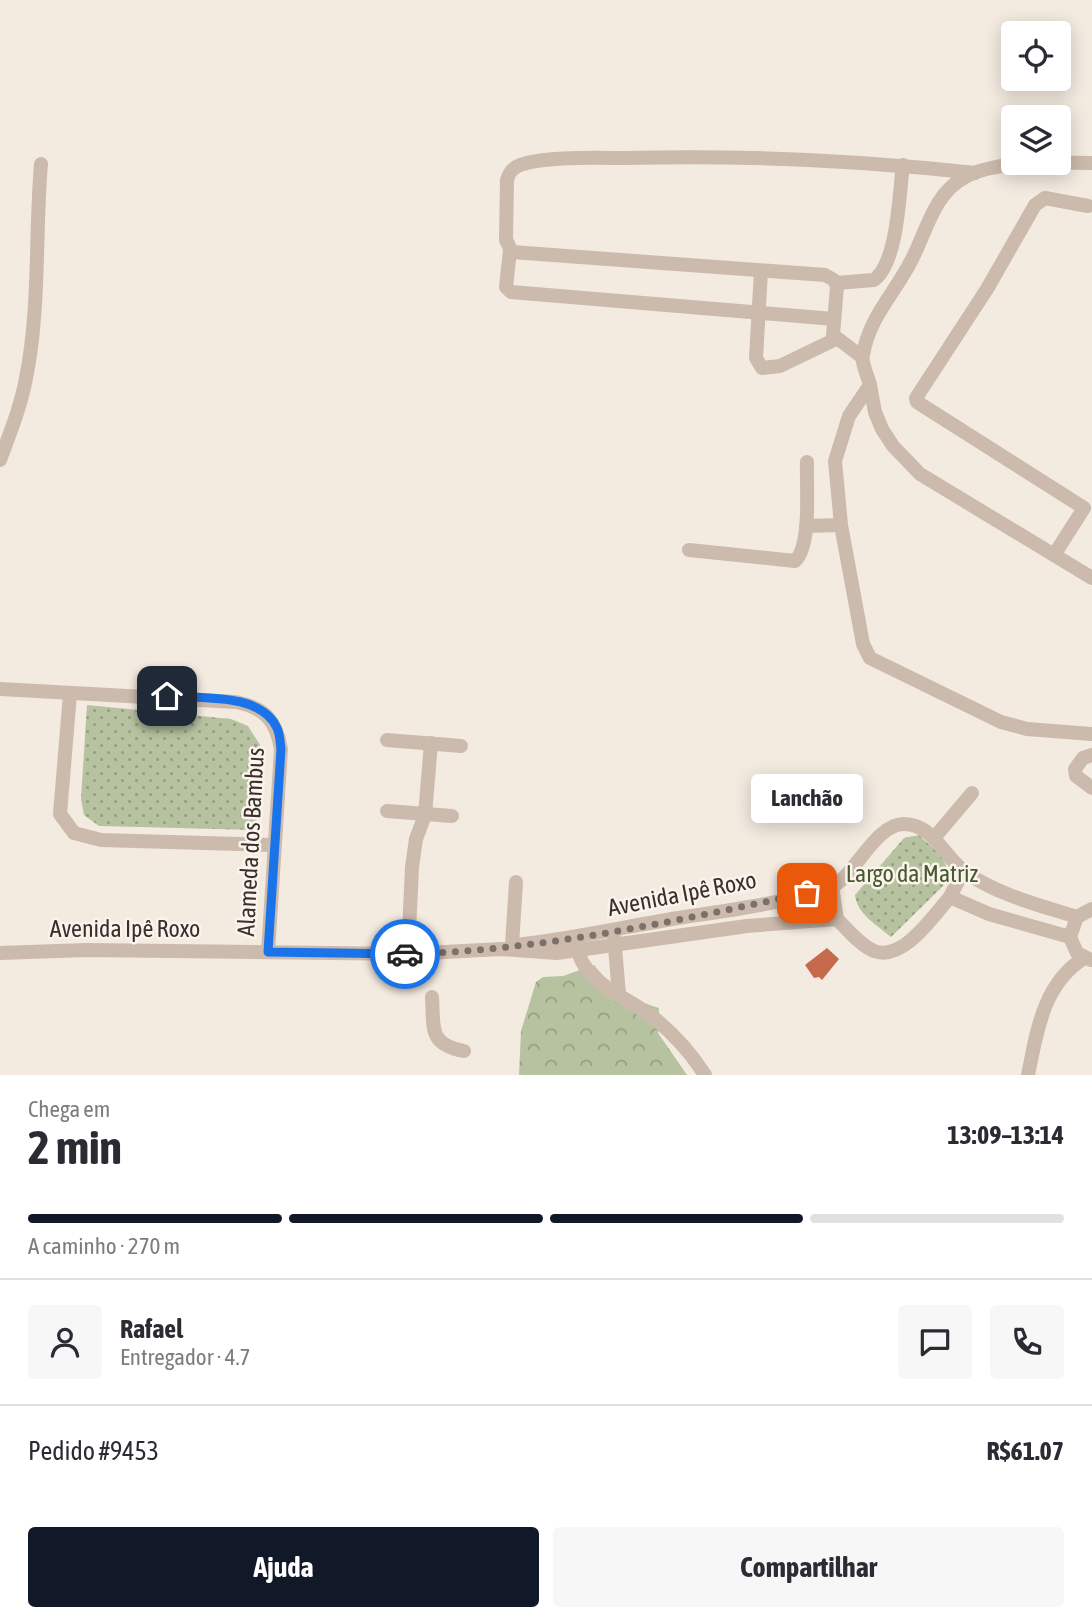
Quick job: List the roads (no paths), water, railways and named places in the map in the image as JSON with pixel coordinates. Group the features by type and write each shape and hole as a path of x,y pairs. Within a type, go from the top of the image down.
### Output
{"street":[{"path":"834,319 511,292 506,287 510,250 506,240 507,180 510,171 521,164 585,159 698,156 903,165 975,173 1044,163 1092,163"},
{"path":"0,460 26,378 32,332 41,164"},
{"path":"510,250 825,275 836,283 874,280 891,254 903,165"},
{"path":"975,173 950,188 936,206 911,262 874,319 862,357 874,412 882,429 906,461 920,474 1092,578"},
{"path":"1054,555 1088,503 918,402 916,398 987,289 1035,205 1045,198 1088,206"},
{"path":"761,271 761,314 756,358 762,368 780,366 836,339"},
{"path":"836,283 832,331 836,339 862,357"},
{"path":"870,385 849,416 835,461 841,526 863,644 870,657 1000,722 1027,729 1092,734"},
{"path":"689,550 795,561 801,551 806,526 807,462"},
{"path":"806,526 841,526"},
{"name":"Alameda dos Bambus","path":"0,689 236,702 253,705 266,713 277,728 281,749 268,952"},
{"path":"70,694 60,814 74,832 101,839 273,845"},
{"path":"387,740 461,746"},
{"path":"408,954 413,857 425,814 431,743"},
{"path":"1092,755 1083,758 1074,769 1076,776 1092,788"},
{"path":"934,838 972,793"},
{"path":"387,811 452,816"},
{"path":"963,871 950,897 904,945 887,954 873,951 837,919 832,887 889,829 906,824 915,826 934,838 963,871 1018,899 1077,917"},
{"path":"506,947 516,882"},
{"name":"Avenida Ipê Roxo","path":"614,938 832,887"},
{"path":"950,897 989,914 1070,937"},
{"path":"1088,959 1077,953 1070,937 1077,917 1092,909"},
{"name":"Avenida Ipê Roxo","path":"0,953 86,950 408,954 506,947 544,954 576,944 614,938 837,919"},
{"path":"614,938 619,994"},
{"path":"576,944 588,972 680,1041 705,1075"},
{"path":"1028,1075 1042,1014 1051,991 1068,968 1088,959"},
{"path":"432,997 435,1035 445,1047 464,1051"}],"place":[{"name":"Lanchão","path":"807,893"}],"park label":[{"name":"Largo da Matriz","path":"912,874"}]}
